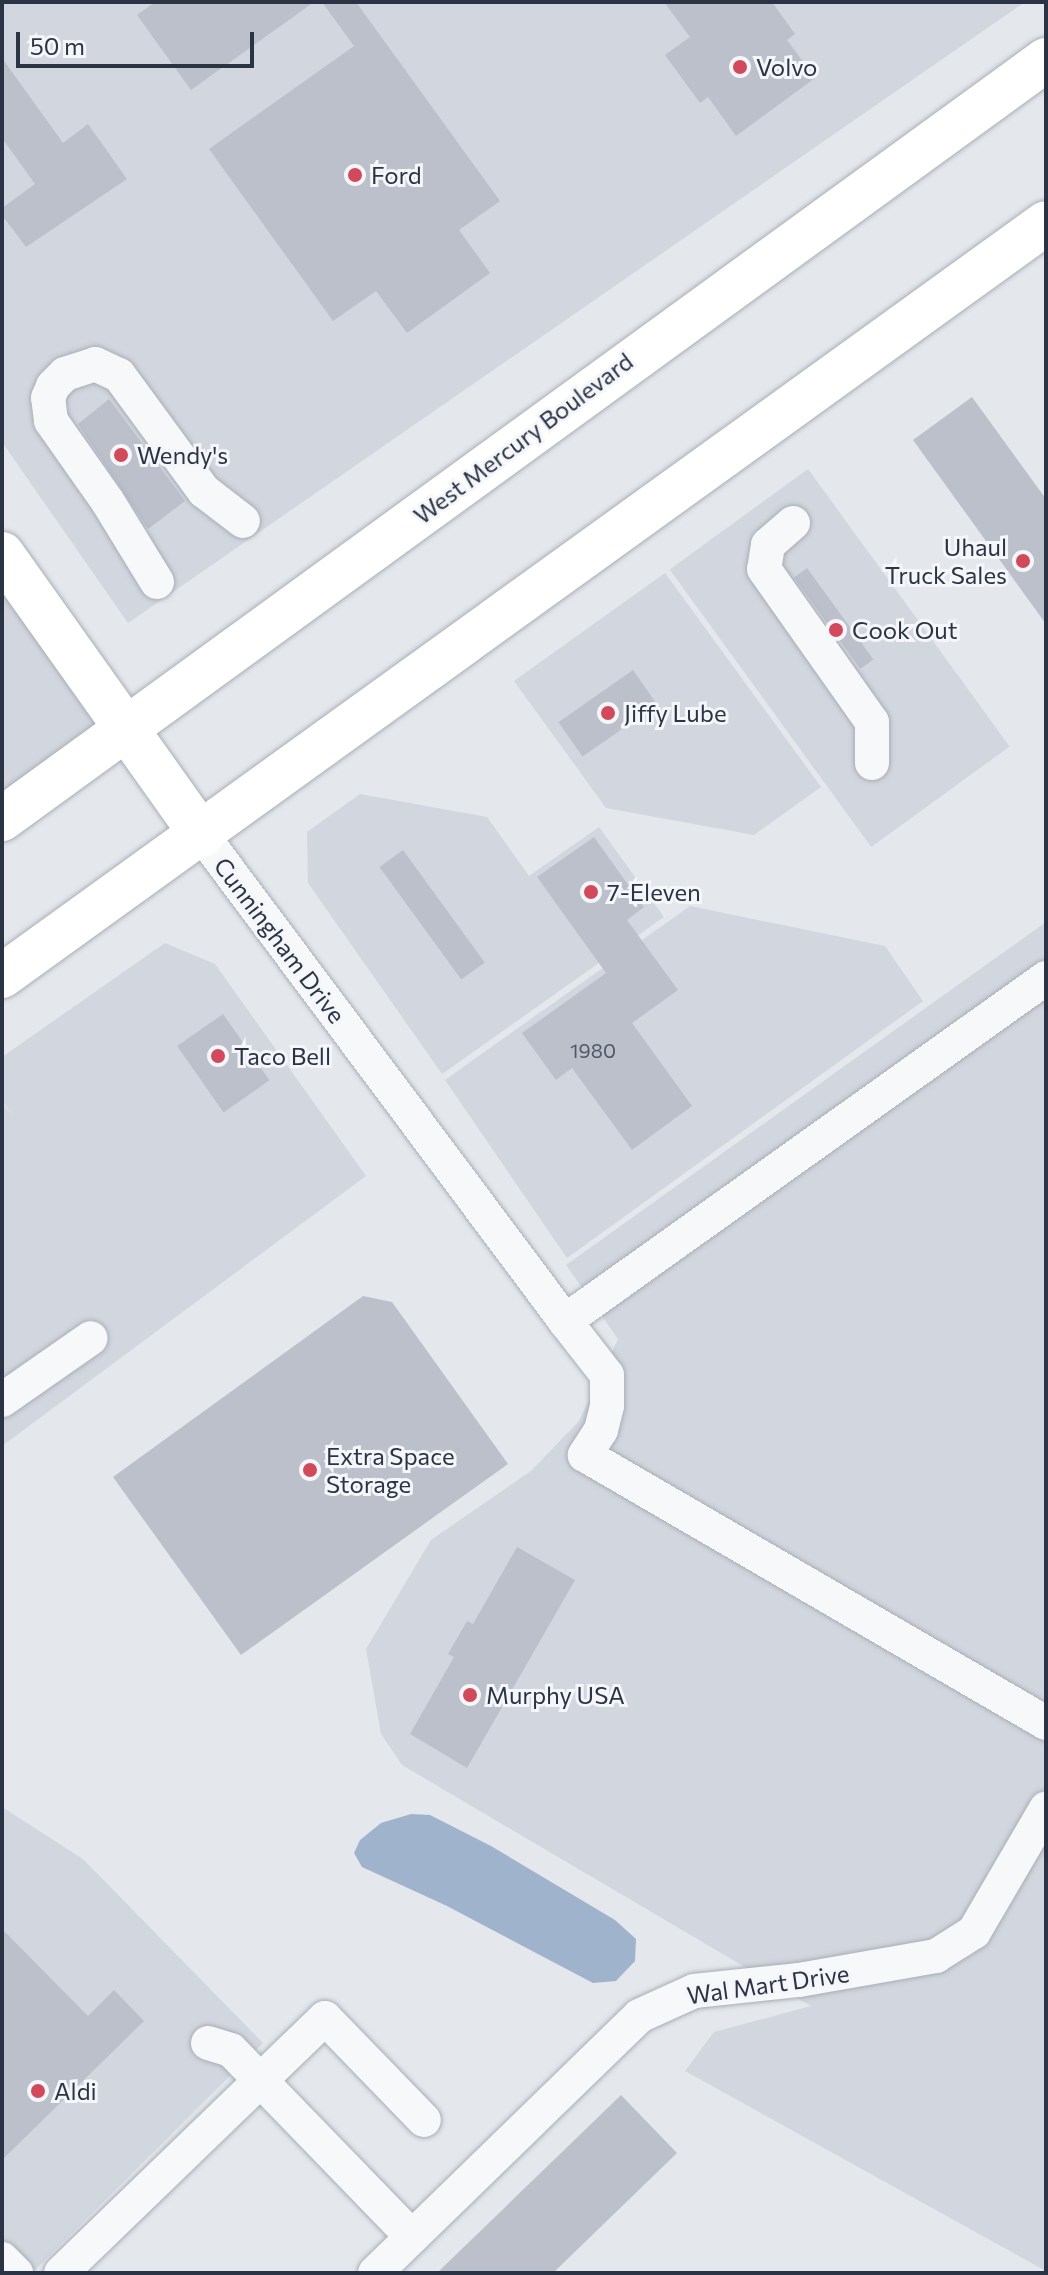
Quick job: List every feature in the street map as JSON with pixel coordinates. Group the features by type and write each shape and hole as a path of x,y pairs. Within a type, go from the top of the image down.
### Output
{"main road":[{"name":"West Mercury Boulevard","path":"2,819 645,348 1046,60"},
{"path":"2,976 202,835 1046,223"},
{"name":"Cunningham Drive","path":"2,554 202,835"}],"street":[{"path":"157,582 108,502 51,421 48,398 53,386 65,374 95,364 119,375 204,491 243,521"},
{"path":"793,523 768,545 764,569 872,722 872,763"},
{"name":"Cunningham Drive","path":"202,835 607,1375 607,1406 601,1430 585,1455 1046,1723"},
{"path":"565,1321 1046,978"},
{"path":"2,1400 91,1338"},
{"name":"Wal Mart Drive","path":"375,2273 639,2016 668,2000 694,1991 799,1980 936,1956 974,1932 1046,1809"},
{"path":"61,2273 325,2018 424,2120"},
{"path":"208,2043 231,2050 412,2237"},
{"path":"2,2259 16,2273"}],"shaded area":[{"path":"2,2 1025,2 128,623 2,442"},
{"path":"808,469 1010,746 871,847 670,570"},
{"path":"2,549 126,722 2,811"},
{"path":"665,573 821,787 754,835 606,808 514,681"},
{"path":"360,794 487,817 529,876 599,827 664,917 442,1074 308,883 307,832"},
{"path":"690,906 885,946 923,1001 567,1258 445,1080"},
{"path":"1046,922 1046,2271 685,2071 714,2032 811,2006 402,1765 381,1734 366,1649 431,1540 531,1471 579,1421 618,1339 566,1265"},
{"path":"165,943 215,964 366,1176 2,1446 2,1103 13,1116 2,1101 2,1057"},
{"path":"2,1807 83,1859 263,2043 32,2273 2,2273"}],"water":[{"path":"411,1814 430,1815 491,1846 615,1920 636,1939 635,1961 616,1981 593,1983 447,1906 362,1867 354,1853 360,1840 381,1823"}],"building":[{"path":"155,2 314,2 191,90 137,15"},
{"name":"Ford","path":"322,2 356,2 500,201 459,230 490,273 407,333 376,291 333,321 209,149 354,46"},
{"name":"Volvo","path":"664,2 772,2 795,34 787,40 815,78 736,136 708,97 700,103 665,55 690,37"},
{"path":"2,58 63,143 88,124 127,179 26,247 2,215 2,208 35,184 2,138"},
{"name":"Uhaul Truck Sales","path":"972,397 1046,499 1046,624 913,440"},
{"name":"Wendy's","path":"109,399 185,501 148,529 78,424"},
{"path":"807,568 873,659 860,669 794,577"},
{"name":"Jiffy Lube","path":"633,670 657,704 583,757 558,722"},
{"path":"594,837 644,907 627,920 678,990 632,1023 692,1106 632,1150 572,1068 556,1080 522,1033 606,973 537,877"},
{"path":"403,850 485,962 461,979 380,867"},
{"name":"Taco Bell","path":"223,1014 269,1080 224,1112 177,1046"},
{"name":"Extra Space Storage","path":"363,1296 392,1302 508,1464 241,1655 113,1477"},
{"name":"Murphy USA","path":"517,1547 575,1580 467,1768 410,1734 454,1657 448,1654 467,1621 473,1624"},
{"name":"Aldi","path":"2,1929 88,2016 114,1990 144,2021 2,2160"},
{"path":"621,2095 677,2153 553,2273 437,2273"}],"place":[{"name":"Volvo","path":"740,67"},
{"name":"Ford","path":"355,175"},
{"name":"Wendy's","path":"121,455"},
{"name":"Uhaul Truck Sales","path":"1023,561"},
{"name":"Cook Out","path":"836,630"},
{"name":"Jiffy Lube","path":"608,713"},
{"name":"7-Eleven","path":"591,892"},
{"name":"Taco Bell","path":"218,1056"},
{"name":"Extra Space Storage","path":"310,1470"},
{"name":"Murphy USA","path":"470,1695"},
{"name":"Aldi","path":"38,2091"}]}
